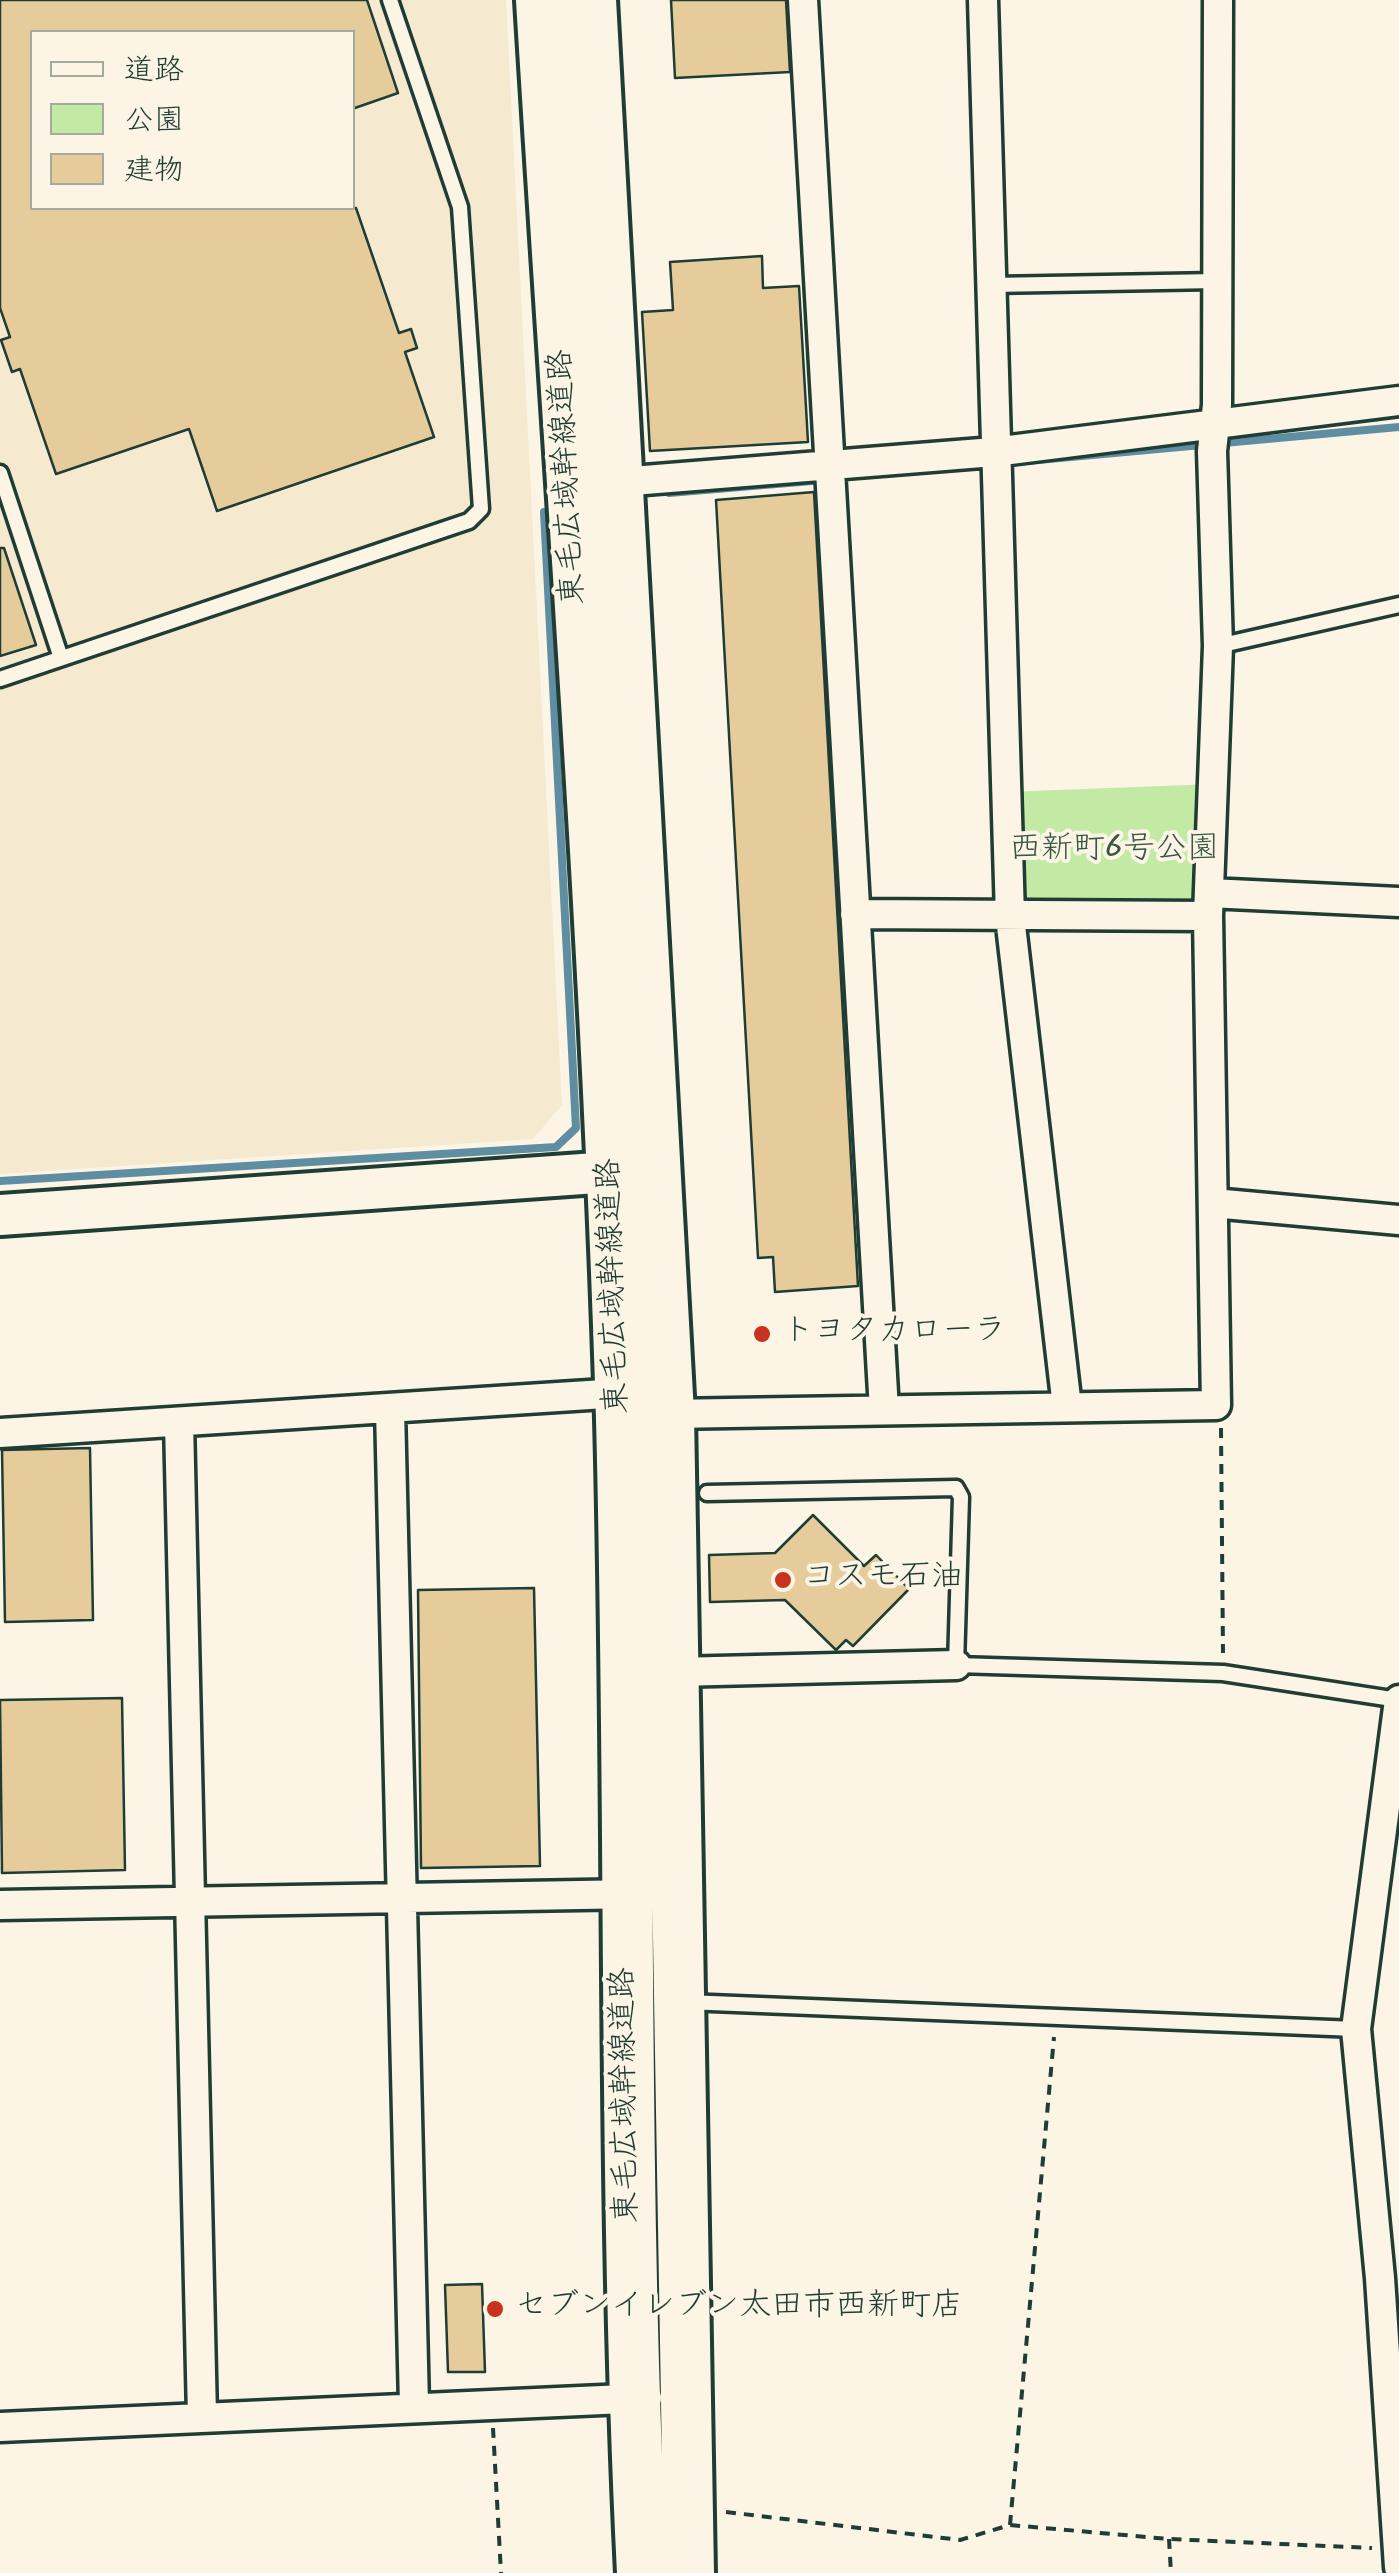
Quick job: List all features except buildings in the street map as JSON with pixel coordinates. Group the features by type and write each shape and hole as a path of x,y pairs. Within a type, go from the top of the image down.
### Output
{"highway":[{"name":"東毛広域幹線道路","path":"541,0 570,482 635,1170 669,1414 689,2573"},
{"name":"東毛広域幹線道路","path":"591,0 620,484 635,1170 620,1392 633,2398 642,2573"}],"street":[{"path":"804,0 827,464 884,1410"},
{"path":"982,0 1010,917 1067,1407"},
{"path":"669,1414 1216,1404 1208,904 1218,646 1214,426 1218,0"},
{"path":"570,482 620,484 994,452 1399,401"},
{"path":"855,914 1010,917 1208,904 1399,902"},
{"path":"0,1215 635,1170"},
{"path":"1213,1203 1399,1220"},
{"path":"0,1433 620,1392"},
{"path":"390,1408 414,2405"},
{"path":"179,1422 202,2416"},
{"path":"676,1672 956,1665"},
{"path":"1398,2558 1380,2278 1356,2029 1399,1700"},
{"path":"0,1904 625,1896 678,1886"},
{"path":"0,2426 684,2396"}],"lane":[{"path":"0,679 469,520 481,508 460,208 390,0"},
{"path":"990,284 1217,281"},
{"path":"0,473 61,658"},
{"path":"1218,646 1399,605"},
{"path":"706,1492 956,1488 961,1497 956,1665 1223,1673 1399,1700"},
{"path":"680,2002 1356,2029"}],"path":[{"path":"1216,1404 1220,1427 1223,1673"},
{"path":"1010,2525 1056,2017"},
{"path":"491,2402 500,2573"},
{"path":"687,2508 960,2540 1010,2525 1398,2558"},
{"path":"1169,2539 1171,2573"}],"shaded area":[{"path":"0,0 506,0 562,1105 533,1139 0,1174"}],"green space":[{"name":"西新町6号公園","path":"1213,784 1208,916 1010,917 1006,792"}],"waterway":[{"path":"1027,461 1399,427"},
{"path":"669,493 824,480"},
{"path":"0,1181 556,1147 576,1128 544,512"}],"place":[{"name":"トヨタカローラ","path":"762,1334"},
{"name":"コスモ石油","path":"783,1580"},
{"name":"セブンイレブン太田市西新町店","path":"495,2309"}]}
